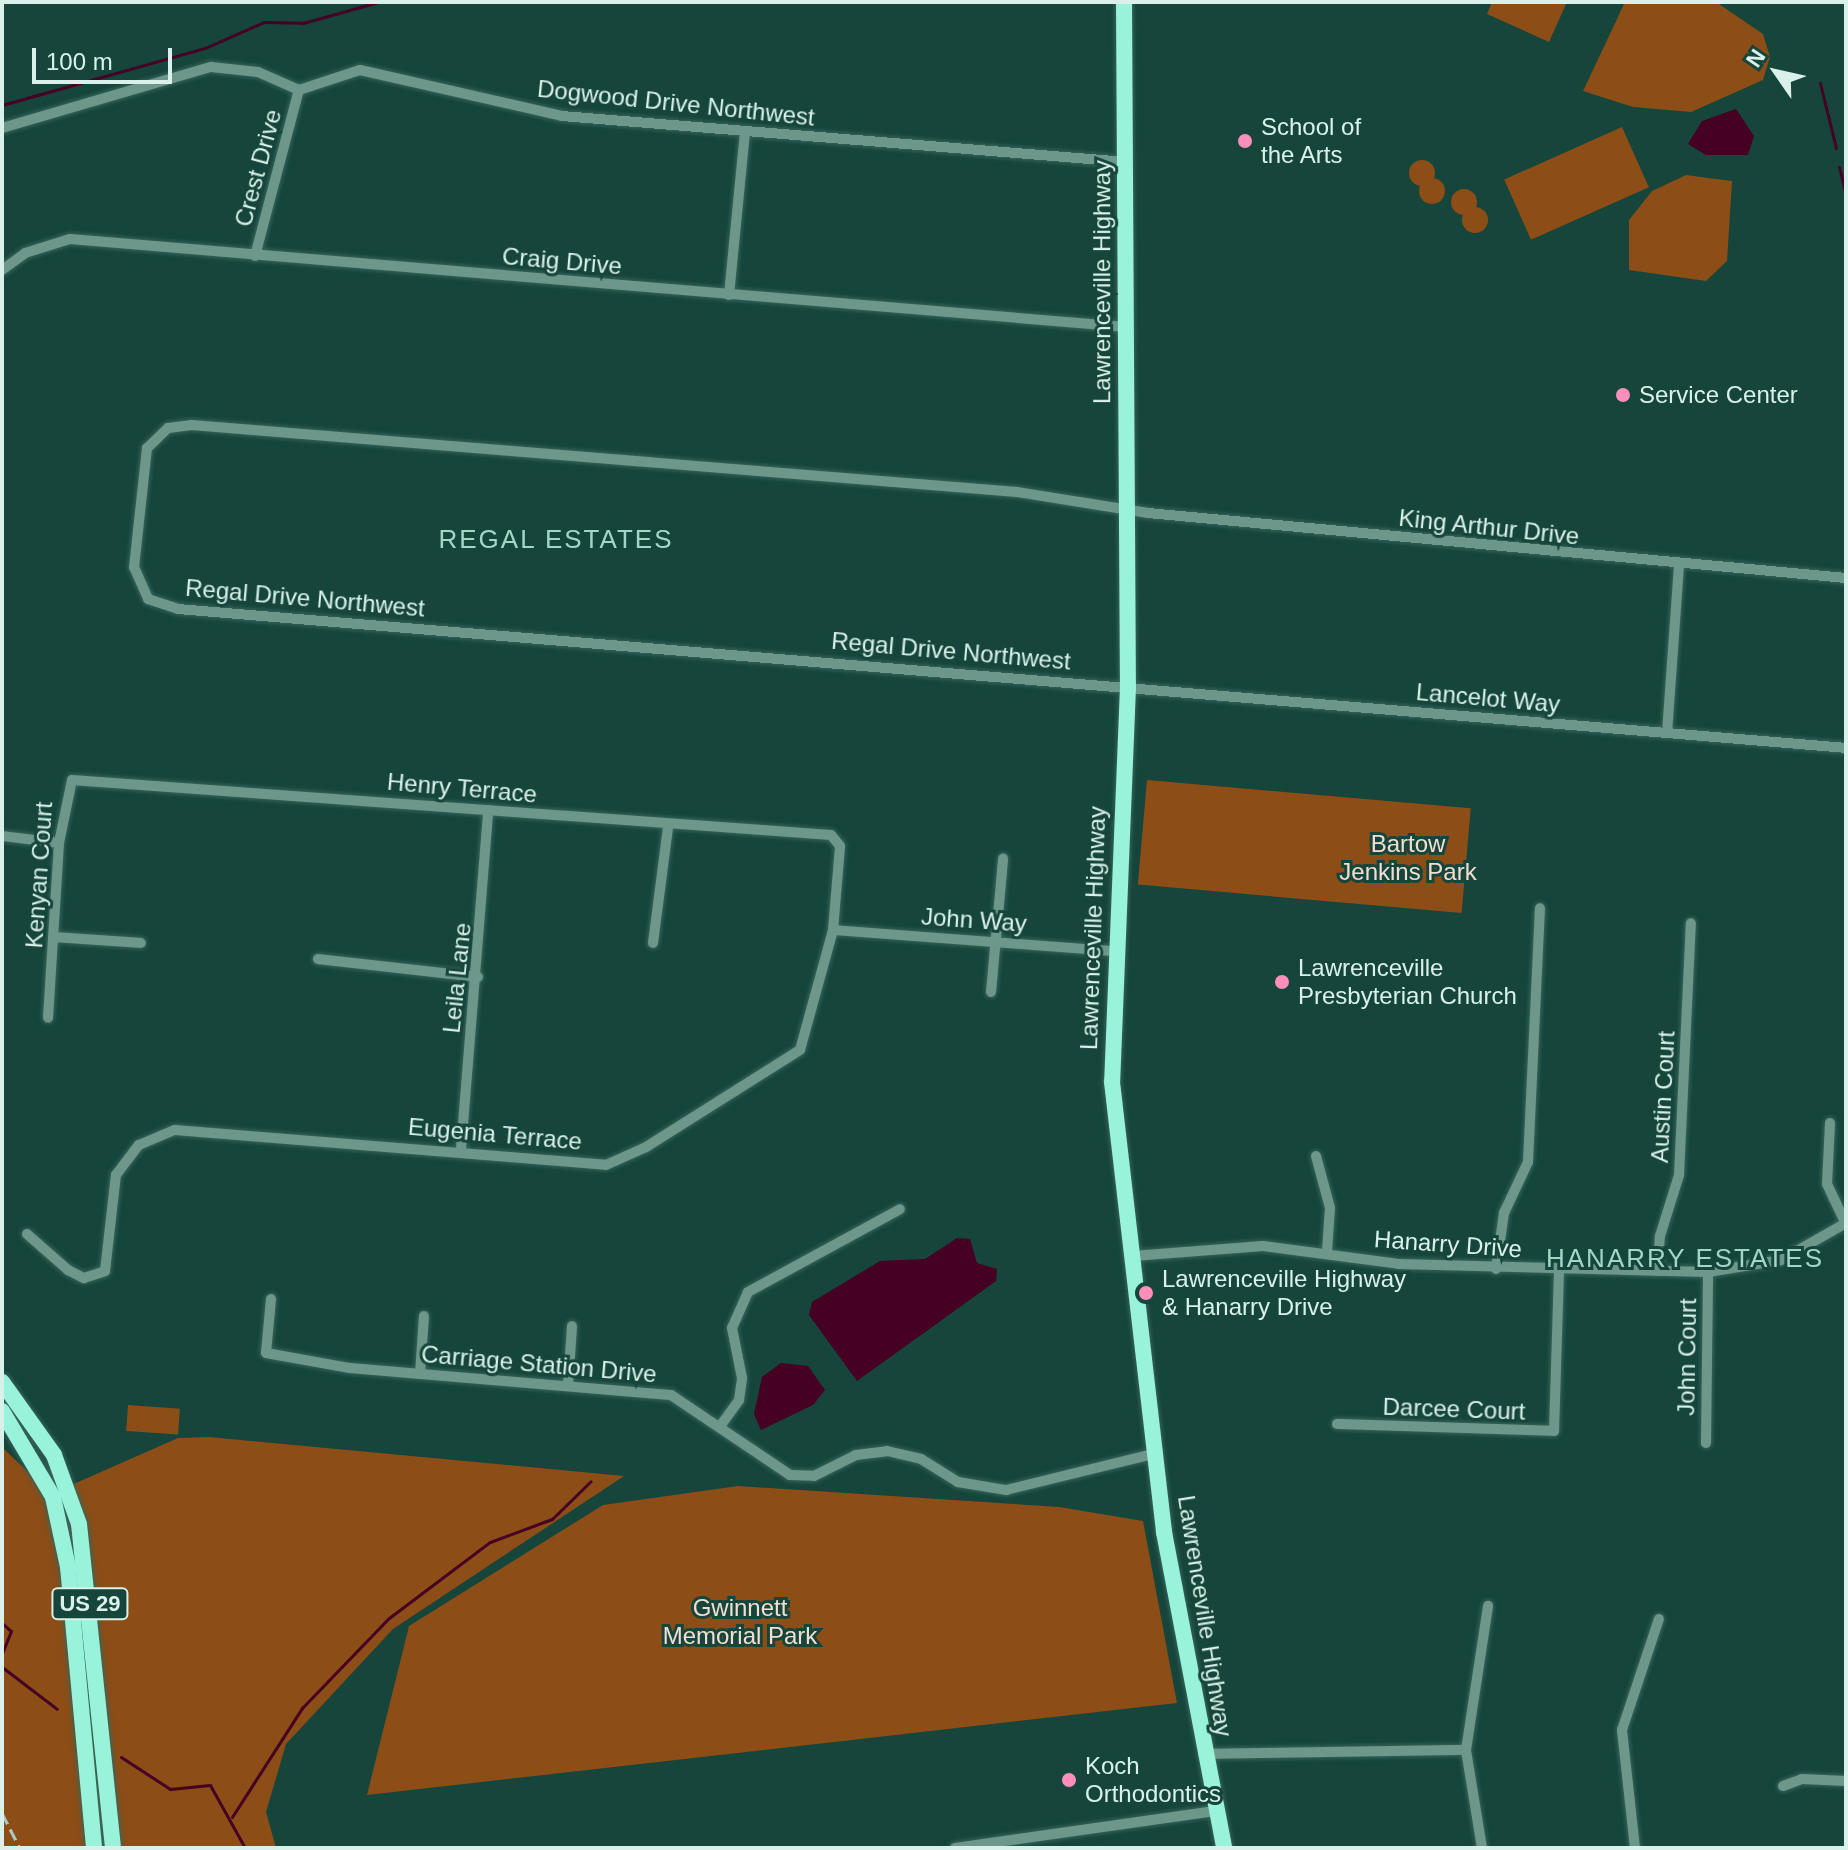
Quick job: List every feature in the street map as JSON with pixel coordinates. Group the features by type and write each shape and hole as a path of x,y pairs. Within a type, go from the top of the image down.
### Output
{"main road":[{"name":"Lawrenceville Highway","path":"1124,2 1128,687 1112,951 1112,1082 1175,1604 1224,1848"},
{"name":"US 29","path":"2,1382 54,1455 79,1524 113,1848"},
{"name":"US 29","path":"2,1411 53,1497 68,1567 94,1848"}],"street":[{"path":"2,128 211,67 258,72 299,90"},
{"name":"Dogwood Drive Northwest","path":"299,90 360,70 562,116 1126,162"},
{"name":"Crest Drive","path":"255,256 299,90"},
{"path":"729,295 745,133"},
{"name":"Craig Drive","path":"2,270 25,253 70,239 1126,327"},
{"name":"Regal Drive Northwest","path":"1128,510 1017,492 178,426 159,434 143,458 134,567 148,599 178,609 1128,687"},
{"name":"King Arthur Drive","path":"1128,510 1679,566 1846,578"},
{"path":"1667,733 1679,566"},
{"name":"Lancelot Way","path":"1128,687 1846,748"},
{"name":"Henry Terrace","path":"115,779 668,828 805,834"},
{"name":"Kenyan Court","path":"48,1018 59,843 72,780 115,779"},
{"name":"Leila Lane","path":"461,1149 478,977 488,810"},
{"path":"653,943 668,828"},
{"name":"Eugenia Terrace","path":"27,1234 76,1274 105,1271 116,1175 139,1145 160,1133 461,1149 606,1165 646,1147 800,1050 833,930 840,846 831,835 805,834"},
{"path":"2,836 59,843"},
{"path":"991,992 1003,859"},
{"path":"1496,1269 1504,1213 1528,1162 1540,908"},
{"name":"Austin Court","path":"1658,1271 1660,1236 1679,1175 1691,923"},
{"name":"John Way","path":"833,930 1112,951"},
{"path":"55,937 141,943"},
{"path":"318,959 478,977"},
{"path":"1830,1123 1827,1184 1846,1223"},
{"path":"1316,1156 1330,1208 1327,1251"},
{"path":"721,1425 739,1400 742,1378 732,1328 748,1292 900,1209"},
{"name":"Hanarry Drive","path":"1133,1256 1263,1246 1496,1269 1708,1272 1781,1260 1846,1223"},
{"name":"Darcee Court","path":"1337,1424 1554,1431 1559,1271"},
{"name":"John Court","path":"1706,1443 1708,1272"},
{"name":"Carriage Station Drive","path":"271,1299 266,1353 420,1374 671,1395 721,1425 790,1475 814,1476 856,1455 887,1451 921,1459 982,1490 1157,1453"},
{"path":"420,1374 424,1316"},
{"path":"568,1385 572,1326"},
{"path":"1482,1848 1466,1750 1488,1606"},
{"path":"1635,1848 1622,1730 1659,1619"},
{"path":"1203,1754 1466,1750"},
{"path":"1783,1786 1802,1779 1846,1781"},
{"path":"955,1848 1215,1811"}],"green space":[{"path":"1492,2 1567,2 1549,42 1487,14"},
{"path":"1625,2 1716,2 1763,34 1770,57 1763,80 1691,112 1633,107 1583,91"},
{"path":"1622,127 1649,187 1531,240 1504,179"},
{"path":"1422,160 1431,164 1435,173 1431,182 1422,186 1413,182 1409,173 1413,164"},
{"path":"1686,175 1732,181 1727,261 1706,281 1629,270 1629,220 1652,191"},
{"path":"1432,178 1441,182 1445,191 1441,200 1432,204 1423,200 1419,191 1423,182"},
{"path":"1464,189 1473,193 1477,202 1473,211 1464,215 1455,211 1451,202 1455,193"},
{"path":"1475,207 1484,211 1488,220 1484,229 1475,233 1466,229 1462,220 1466,211"},
{"name":"Bartow Jenkins Park","path":"1147,780 1471,808 1462,913 1138,885"},
{"path":"128,1405 180,1409 178,1435 126,1431"},
{"path":"209,1437 624,1476 393,1629 286,1744 266,1812 276,1848 2,1848 2,1447 51,1494 178,1438"},
{"name":"Gwinnett Memorial Park","path":"738,1486 1059,1507 1143,1521 1177,1703 367,1795 409,1626 603,1505"}],"shaded area":[{"path":"1736,109 1754,136 1748,155 1706,155 1688,144 1702,121"},
{"path":"957,1238 970,1239 977,1263 997,1269 996,1281 857,1381 809,1315 812,1302 880,1261 925,1259"},
{"path":"781,1363 808,1366 825,1390 813,1405 761,1430 754,1414 762,1377"}],"waterway":[{"path":"2,105 205,48 264,22 303,23 378,2"},
{"path":"1820,83 1836,148"},
{"path":"1839,167 1846,195"},
{"path":"232,1817 302,1708 389,1618 490,1542 552,1519 591,1481"},
{"path":"2,1568 2,1589"},
{"path":"2,1623 11,1631 2,1653"},
{"path":"2,1667 57,1709"},
{"path":"121,1757 170,1789 210,1785 245,1848"}],"railway":[{"path":"2,1813 20,1848"}],"place":[{"name":"School of the Arts","path":"1245,141"},
{"name":"Service Center","path":"1623,395"},
{"name":"Lawrenceville Presbyterian Church","path":"1282,982"},
{"name":"Lawrenceville Highway & Hanarry Drive","path":"1146,1293"},
{"name":"Koch Orthodontics","path":"1069,1780"}],"district":[{"name":"REGAL ESTATES","path":"556,540"},
{"name":"HANARRY ESTATES","path":"1685,1259"}]}
